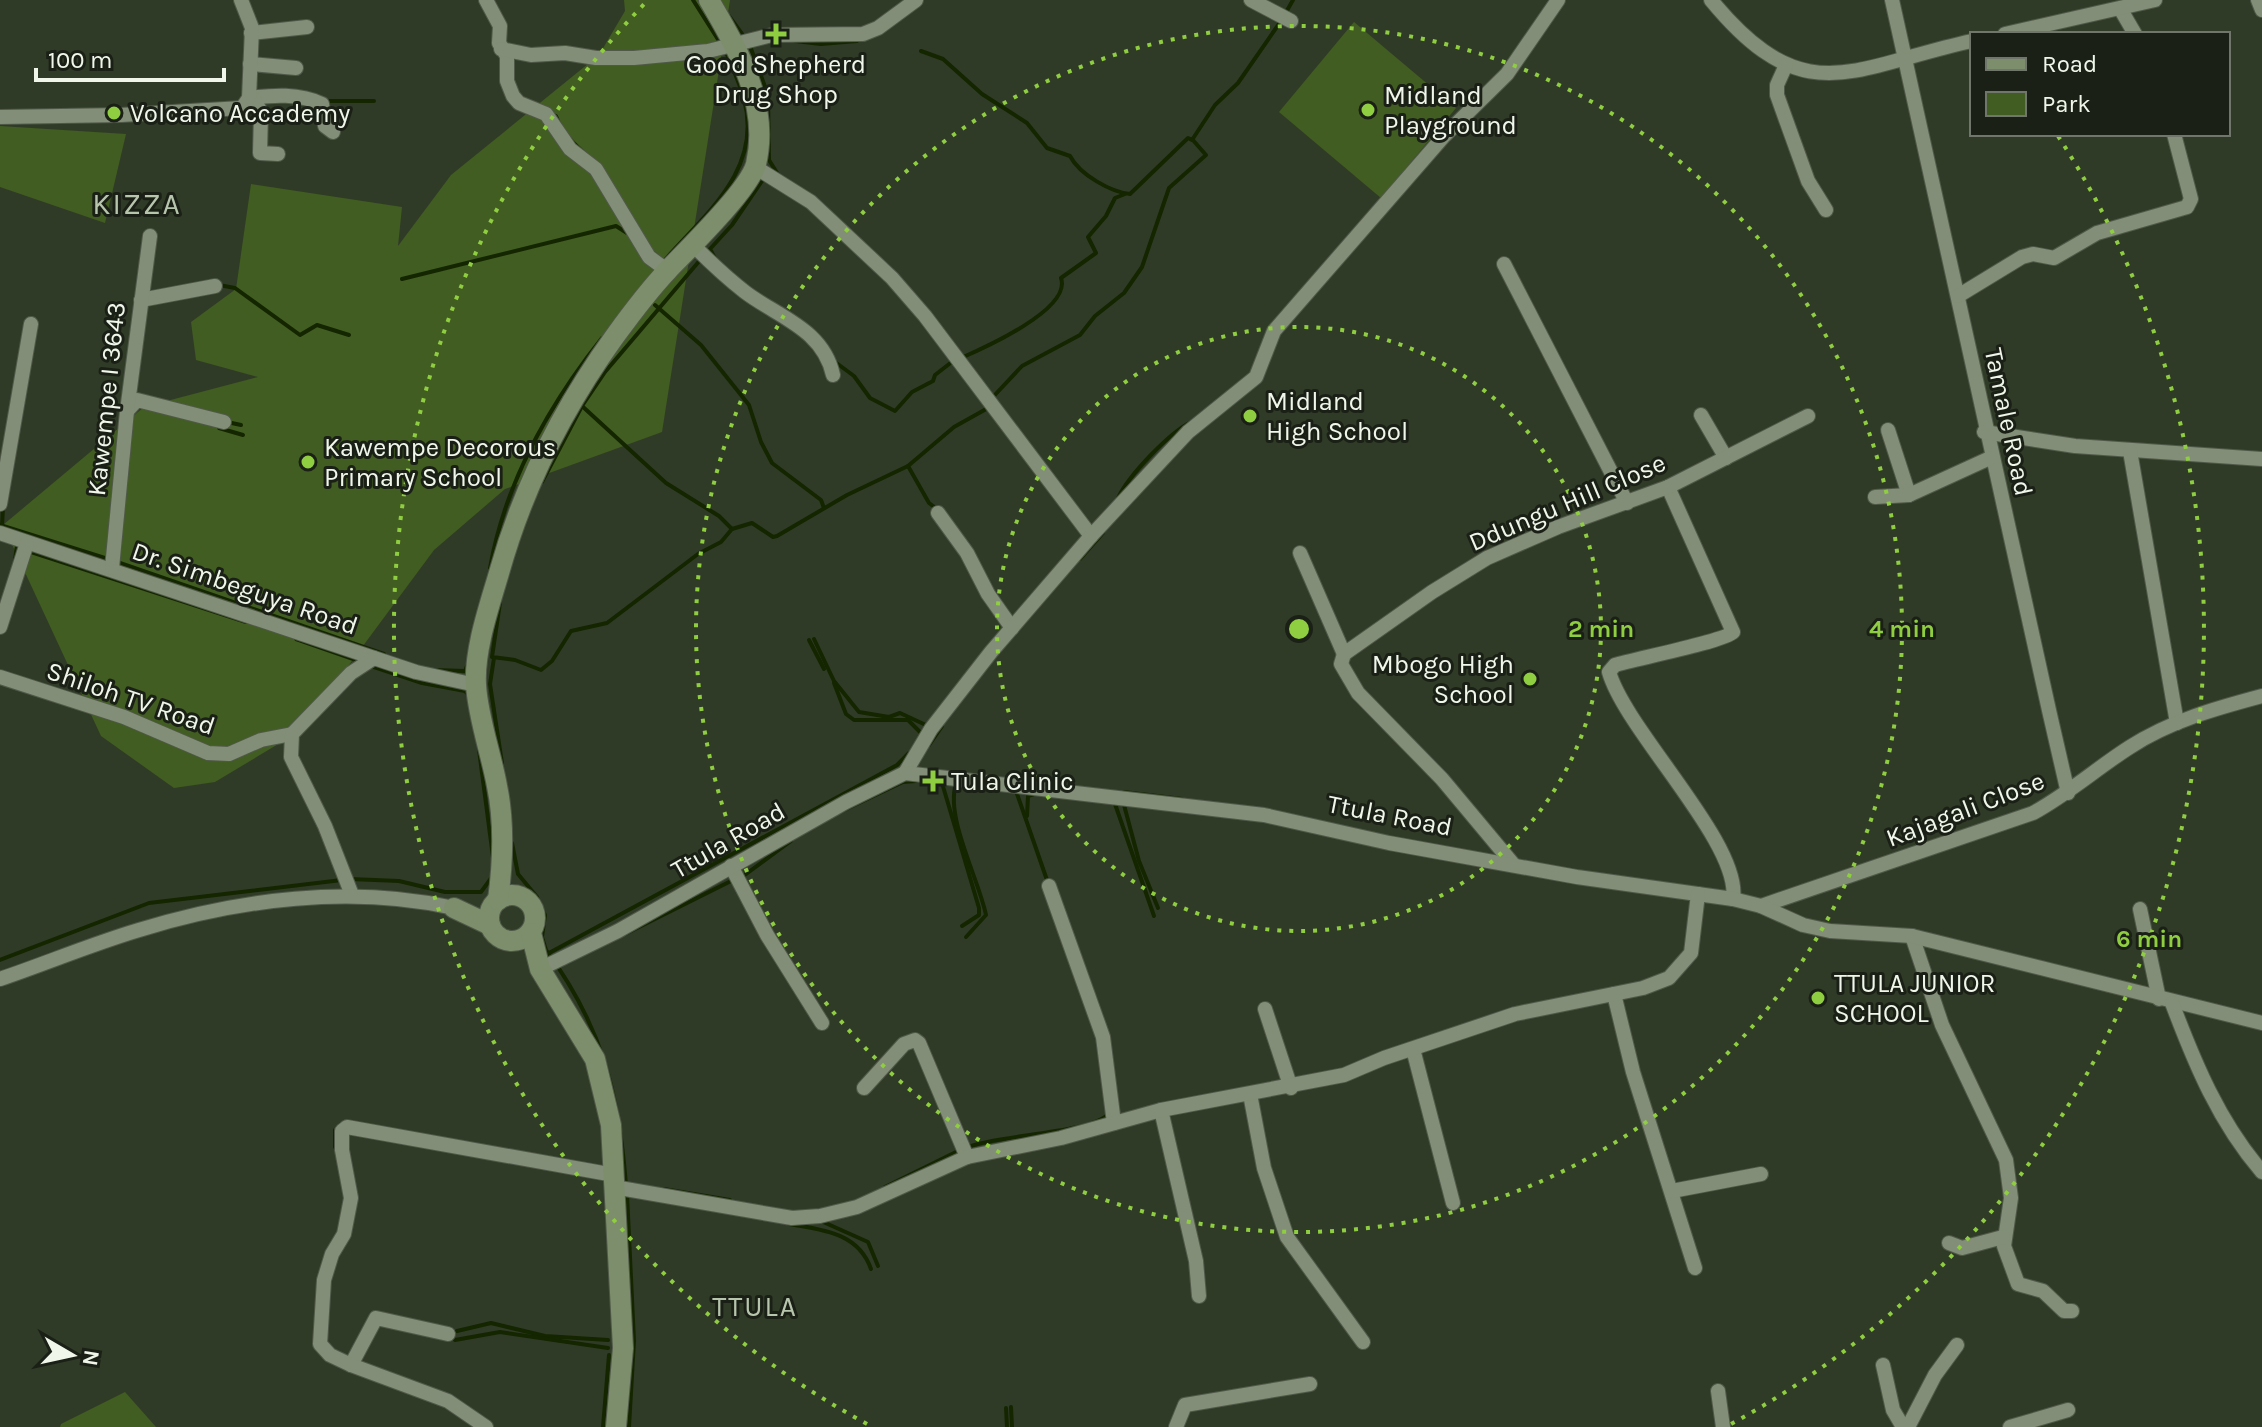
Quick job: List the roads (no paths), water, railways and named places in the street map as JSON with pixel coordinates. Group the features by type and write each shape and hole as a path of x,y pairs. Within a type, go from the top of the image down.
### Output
{"street":[{"path":"241,0 250,20 251,98 261,112 260,153 278,154"},
{"path":"486,0 500,26 501,49 507,56 507,81 519,103 546,114 570,149 596,169 649,257 668,271"},
{"path":"503,855 520,896 533,908 535,926 523,938 500,938 493,911 503,855 498,790 476,685 499,573 518,511 565,410 615,337 668,271 694,246 755,167 759,121 747,72 734,42 709,0"},
{"path":"501,49 531,55 565,53 596,58 634,58 708,51 734,42 772,35 863,34 891,20 916,0"},
{"path":"1251,0 1286,18"},
{"path":"905,773 931,729 1091,536 1188,432 1256,377 1274,331 1444,136 1507,74 1558,0"},
{"path":"1711,0 1752,46 1786,65 1826,73 1854,72 1970,42"},
{"name":"Tamale Road","path":"1892,0 1958,296 1984,432 2068,793"},
{"path":"2015,32 2155,0"},
{"path":"2258,0 2262,10"},
{"path":"2121,10 2134,32"},
{"path":"251,33 307,27"},
{"path":"250,64 296,68"},
{"path":"1786,65 1777,85 1777,95 1808,181 1826,210"},
{"path":"0,117 121,115 242,108 251,98 265,95 309,98 322,104 325,126 333,132"},
{"path":"1958,296 2022,257 2033,254 2054,258 2097,233 2187,207 2191,199 2175,136"},
{"path":"755,167 811,202 892,278 925,316 1091,536"},
{"name":"Kawempe I 3643","path":"112,568 127,411 150,236"},
{"path":"694,246 744,292 796,321 827,359 833,375"},
{"path":"1504,264 1627,503"},
{"path":"141,300 215,286"},
{"path":"0,504 31,324"},
{"path":"127,411 137,400 224,422"},
{"path":"1701,415 1726,458"},
{"name":"Ddungu Hill Close","path":"1344,654 1432,592 1487,558 1558,527 1668,487 1808,416"},
{"path":"1888,430 1909,495"},
{"path":"1984,432 2130,451 2262,459"},
{"path":"2130,451 2177,723"},
{"path":"1875,497 1909,495 1990,458"},
{"path":"1668,487 1733,632 1719,641 1683,646 1615,665 1609,672 1642,731 1674,776 1727,865 1734,881 1733,899"},
{"path":"938,513 1012,628"},
{"name":"Dr. Simbeguya Road","path":"0,533 374,658 476,685"},
{"path":"0,627 27,543"},
{"path":"1300,553 1344,654 1341,664 1358,693 1442,779 1513,864"},
{"path":"352,895 325,826 291,757 292,734 351,673 374,658"},
{"name":"Shiloh TV Road","path":"0,677 124,717 208,753 229,754 261,740 292,734"},
{"name":"Kajagali Close","path":"1761,906 2033,813 2068,793 2130,747 2177,723 2262,696"},
{"name":"Ttula Road","path":"540,967 618,931 731,866 905,773 1264,815 1389,843 1733,899 1761,906 1803,925 1830,931 1912,936 2262,1023"},
{"path":"731,866 767,935 822,1023"},
{"path":"1049,886 1103,1037 1112,1082 1114,1123"},
{"path":"486,1427 448,1401 351,1365 330,1355 320,1344 318,1336 324,1280 348,1222 352,1187 342,1150 345,1129 792,1218 820,1216 857,1207 967,1157 1161,1110 1291,1088 1344,1075 1515,1014 1614,994 1669,978 1683,966 1695,941 1698,894"},
{"path":"0,979 92,945 191,917 352,895 417,899 454,908 493,911 520,896"},
{"path":"2140,909 2166,1001 2233,1138 2262,1172"},
{"path":"1912,936 1942,1025 2006,1160 2011,1198 2003,1237 2018,1284 2043,1291 2064,1311 2072,1311"},
{"path":"523,938 567,1007 595,1059 611,1125 623,1348 616,1427"},
{"path":"1614,994 1633,1072 1695,1268"},
{"path":"1265,1009 1291,1088"},
{"path":"864,1088 904,1044 915,1040 967,1157"},
{"path":"1413,1049 1453,1203"},
{"path":"1250,1094 1264,1168 1287,1237 1363,1342"},
{"path":"1161,1110 1196,1261 1199,1296"},
{"path":"1672,1191 1761,1174"},
{"path":"1949,1243 1962,1248 2003,1237"},
{"path":"351,1365 376,1318 448,1334"},
{"path":"1883,1365 1893,1410 1906,1427 1935,1375 1957,1345"},
{"path":"1176,1427 1185,1405 1310,1384"},
{"path":"1718,1391 1723,1427"},
{"path":"2010,1427 2068,1410"}],"waterway":[{"path":"693,0 719,41 717,43"},
{"path":"1285,14 1293,0"},
{"path":"729,16 745,38"},
{"path":"921,51 943,59 982,94 1027,123 1047,148 1070,156 1081,170 1097,181 1130,194 1188,138 1192,140 1215,105 1238,83 1281,21"},
{"path":"795,41 821,44 857,41"},
{"path":"750,46 768,95 769,160 779,176"},
{"path":"724,47 744,99 748,124 745,148 738,169 726,189 664,261 641,240 609,181 570,139 556,116 520,102 508,79 510,55 567,59 663,56 671,59 724,47"},
{"path":"326,101 374,101"},
{"path":"992,398 1022,366 1080,335 1095,316 1124,293 1142,267 1169,188 1206,155 1192,139"},
{"path":"764,178 794,193 889,277 953,361 935,375 933,381 912,392 895,411 870,398 854,376 827,356 811,331 797,319 742,286 716,260 710,249 732,225 764,178"},
{"path":"961,358 1024,326 1053,302 1061,290 1061,278 1096,253 1088,237 1106,216 1115,198 1125,194"},
{"path":"402,279 616,226 627,233"},
{"path":"542,482 582,406 605,372 701,259"},
{"path":"219,285 235,288 300,335 317,325 349,335"},
{"path":"655,305 701,345 749,405 761,442 772,463 821,500 824,508"},
{"path":"490,568 506,506 532,446 564,390 602,338"},
{"path":"582,406 666,483 719,516 732,529"},
{"path":"500,603 492,657 515,660 541,670 552,661 571,631 607,623 698,554 721,542 732,529 752,523 773,537 777,536 847,495 908,466 954,427 988,408"},
{"path":"227,422 241,425"},
{"path":"1118,498 1150,456 1191,422"},
{"path":"219,428 243,435"},
{"path":"908,466 929,503 937,509"},
{"path":"2,526 3,508"},
{"path":"0,525 108,559"},
{"path":"1080,559 1103,533"},
{"path":"14,543 17,545 15,560"},
{"path":"28,551 246,622"},
{"path":"117,562 384,654"},
{"path":"296,639 359,661"},
{"path":"814,639 834,681 859,712 889,717 900,713 928,726"},
{"path":"809,640 824,669"},
{"path":"494,658 490,684 502,763"},
{"path":"371,666 422,683 465,691 469,695"},
{"path":"435,670 465,671 467,666"},
{"path":"834,683 846,714 854,720 908,720 922,734"},
{"path":"929,745 942,726"},
{"path":"479,750 493,857"},
{"path":"549,953 897,765 909,753"},
{"path":"840,812 903,782 916,781"},
{"path":"942,783 979,908 979,915 962,926"},
{"path":"956,784 954,798 959,831 986,915 966,937"},
{"path":"1016,791 1048,883"},
{"path":"1124,792 1182,799"},
{"path":"1027,816 1028,796 1034,794"},
{"path":"1115,804 1154,916"},
{"path":"1124,805 1139,861 1158,908"},
{"path":"742,877 791,841"},
{"path":"512,843 518,874 537,897 545,915 542,937 546,950 581,1006 604,1062 618,1120 626,1185"},
{"path":"350,879 399,881 445,892 481,892 492,877"},
{"path":"625,934 735,879"},
{"path":"0,960 149,903 342,880"},
{"path":"968,1147 1083,1126 1109,1114"},
{"path":"335,1147 335,1130 341,1124"},
{"path":"885,1187 960,1150"},
{"path":"664,1189 730,1200"},
{"path":"627,1194 634,1341 629,1427"},
{"path":"821,1221 868,1242 878,1266"},
{"path":"789,1224 826,1231 848,1240 865,1257 871,1269"},
{"path":"457,1331 491,1323 545,1336 608,1340"},
{"path":"455,1340 500,1332 608,1348"},
{"path":"603,1427 609,1355"},
{"path":"1011,1407 1012,1427"},
{"path":"1006,1408 1007,1427"}],"place":[{"name":"Good Shepherd Drug Shop","path":"776,34"},
{"name":"Midland Playground","path":"1368,110"},
{"name":"Volcano Accademy","path":"114,113"},
{"name":"Midland High School","path":"1250,416"},
{"name":"Kawempe Decorous Primary School","path":"308,462"},
{"name":"Mbogo High School","path":"1530,679"},
{"name":"Tula Clinic","path":"933,781"},
{"name":"TTULA JUNIOR SCHOOL","path":"1818,998"}],"district":[{"name":"KIZZA","path":"137,204"},
{"name":"TTULA","path":"755,1306"}]}
